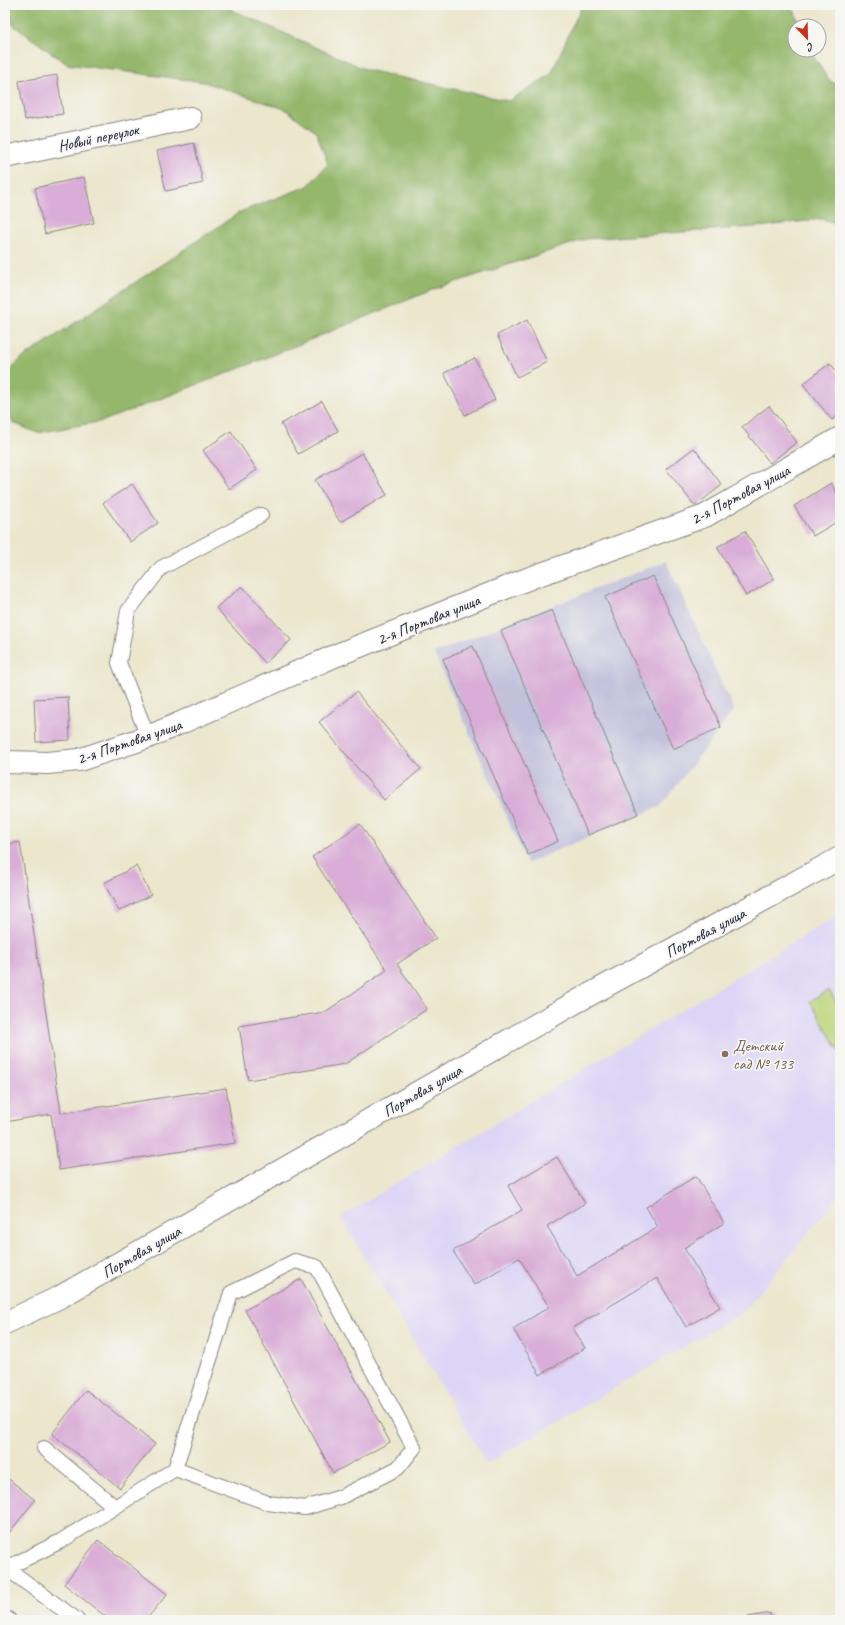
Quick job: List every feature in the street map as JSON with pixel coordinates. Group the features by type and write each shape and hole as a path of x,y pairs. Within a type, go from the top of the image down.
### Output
{"street":[{"name":"Новый переулок","path":"5,157 190,118"},
{"name":"2-я Портовая улица","path":"5,762 47,763 79,760 148,737 337,656 530,578 705,516 840,438"},
{"name":"Портовая улица","path":"5,1323 60,1298 576,1002 840,858"}],"lane":[{"path":"148,737 119,663 128,611 161,568 261,514"},
{"path":"77,1620 6,1568 61,1542 175,1469 231,1293 295,1261 317,1267 414,1448 398,1468 341,1497 305,1508 268,1503 175,1469"},
{"path":"44,1448 115,1507"},
{"path":"5,1617 9,1620"}],"shaded area":[{"path":"666,561 734,710 661,806 527,863 434,653"},
{"name":"Детский сад № 133","path":"840,914 840,1194 743,1312 487,1464 341,1217"}],"green space":[{"path":"9,5 221,5 367,70 509,101 551,74 582,5 792,5 797,18 787,18 787,58 814,58 830,81 840,87 840,224 821,219 767,226 586,239 432,290 261,360 103,421 38,433 13,423 5,406 5,375 21,359 240,212 308,186 328,164 316,132 285,109 204,82 67,64 13,25"},
{"path":"829,990 840,1009 840,1053 810,1001"}],"building":[{"path":"57,75 63,114 25,120 19,81"},
{"path":"194,143 203,183 166,191 157,151"},
{"path":"84,177 94,223 45,234 35,188"},
{"path":"527,320 547,362 517,377 497,335"},
{"path":"475,358 495,400 465,415 444,373"},
{"path":"830,363 840,376 840,414 832,420 803,384"},
{"path":"322,401 338,431 298,454 281,424"},
{"path":"769,406 797,442 770,463 742,427"},
{"path":"231,431 257,470 229,489 203,450"},
{"path":"694,448 722,485 695,506 666,469"},
{"path":"362,453 387,495 340,522 315,480"},
{"path":"831,483 840,499 840,520 813,536 794,506"},
{"path":"132,484 158,523 130,542 103,503"},
{"path":"745,531 774,579 746,596 717,547"},
{"path":"653,576 721,727 673,749 605,597"},
{"path":"242,586 291,640 265,663 216,608"},
{"path":"552,610 638,814 588,835 501,631"},
{"path":"473,646 558,841 528,855 443,659"},
{"path":"356,692 421,769 384,800 319,722"},
{"path":"68,697 70,740 36,742 34,699"},
{"path":"360,824 436,938 397,964 427,1009 345,1064 248,1080 239,1026 325,1012 387,970 312,857"},
{"path":"20,842 61,1113 226,1088 235,1143 59,1170 51,1114 5,1122 5,845"},
{"path":"136,866 151,895 119,911 104,883"},
{"path":"557,1157 585,1203 547,1226 577,1276 658,1227 646,1207 696,1176 724,1223 684,1248 720,1307 686,1327 657,1278 573,1328 585,1348 540,1375 513,1329 549,1307 519,1258 474,1285 453,1251 522,1210 508,1186"},
{"path":"301,1279 390,1442 333,1473 245,1310"},
{"path":"86,1390 155,1444 120,1488 52,1434"},
{"path":"5,1476 35,1500 5,1538"},
{"path":"98,1540 167,1594 146,1620 110,1620 64,1584"},
{"path":"770,1613 771,1620 738,1620 738,1619"}],"place":[{"name":"Детский сад № 133","path":"725,1054"}]}
